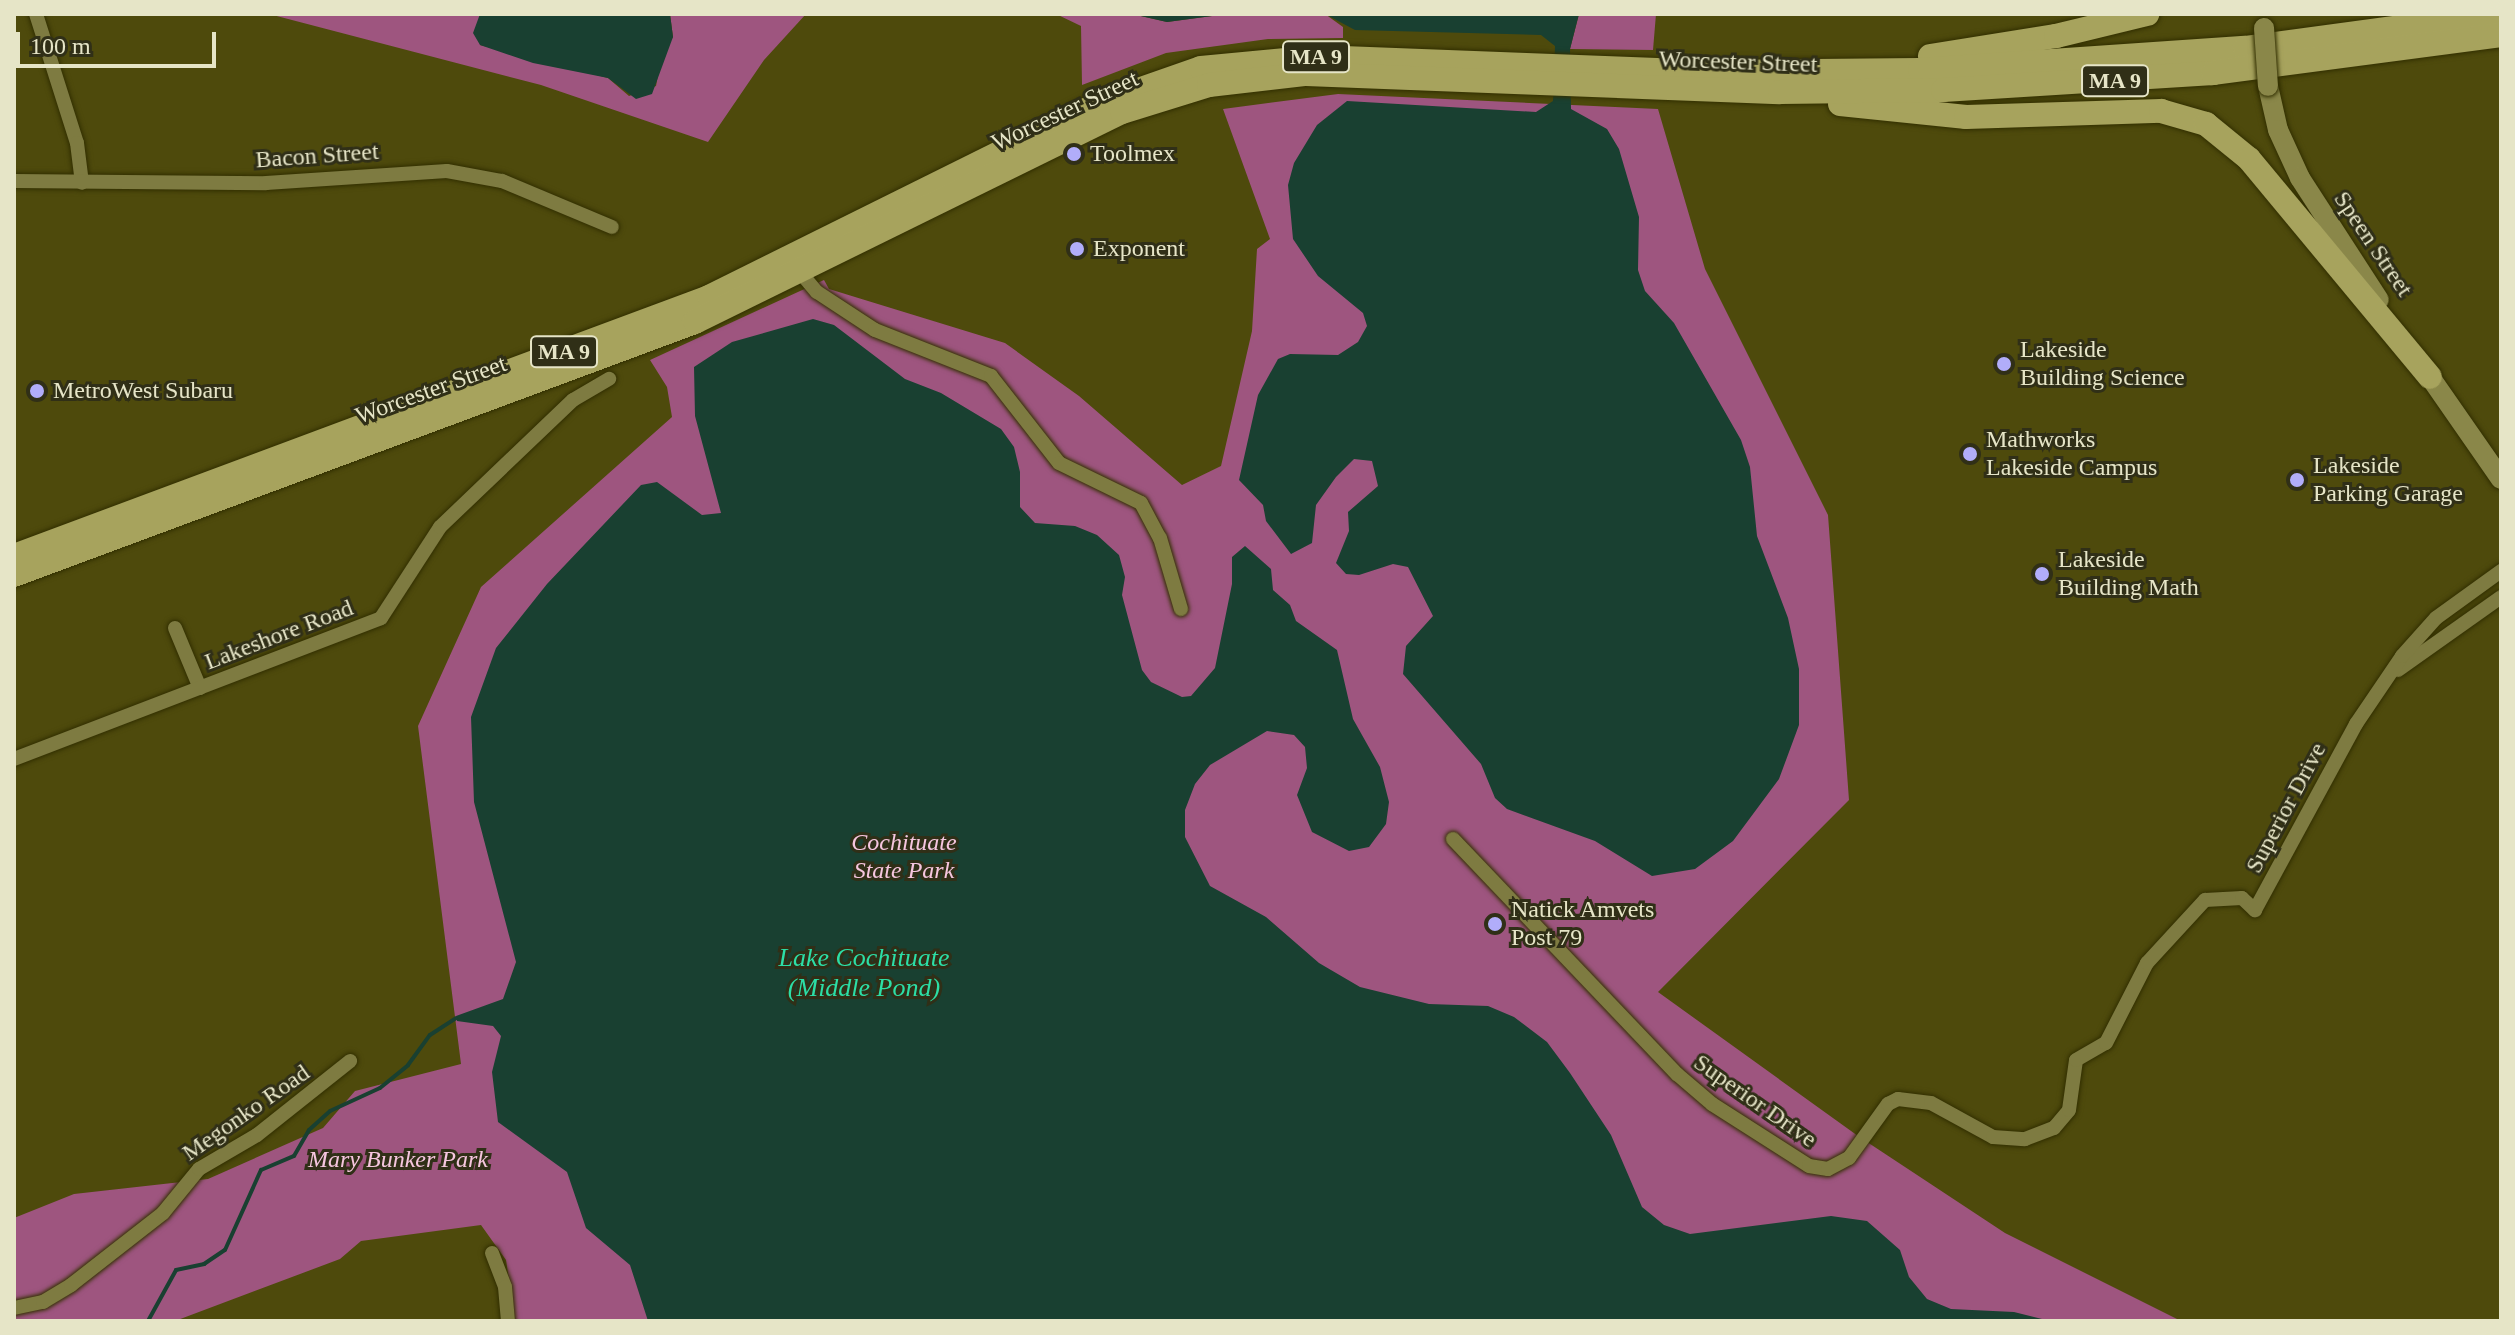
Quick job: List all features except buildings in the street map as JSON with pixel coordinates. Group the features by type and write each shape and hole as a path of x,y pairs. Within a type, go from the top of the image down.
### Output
{"highway":[{"path":"1811,72 2029,41 2147,14"},
{"name":"Worcester Street","path":"1576,77 1811,72 2164,55 2497,14"},
{"name":"Worcester Street","path":"14,556 709,297 1095,105 1156,80 1225,63 1293,57 1726,90 1887,92 2105,82 2322,61 2501,35"},
{"name":"Worcester Street","path":"14,575 650,339 800,272 1122,112 1194,88 1306,74 1543,75"},
{"path":"1726,90 1941,116 2144,111 2193,118 2249,159 2430,377"}],"main road":[{"name":"Speen Street","path":"2265,19 2268,86 2278,130 2305,188 2501,479"}],"street":[{"path":"36,14 77,143 82,183"},
{"name":"Bacon Street","path":"14,181 266,183 447,171 511,184 612,227"},
{"path":"800,272 817,292 870,327 991,376 1059,463 1141,503 1160,538 1181,609"},
{"name":"Lakeshore Road","path":"14,759 381,618 440,527 573,400 609,379"},
{"name":"Superior Drive","path":"1453,839 1677,1074 1712,1104 1809,1166 1828,1169 1849,1158 1888,1104 1898,1099 1931,1103 1993,1137 2025,1139 2054,1128 2069,1110 2076,1060 2106,1043 2147,963 2205,900 2242,898 2255,910 2356,724 2388,677 2436,618 2501,571"},
{"name":"Superior Drive","path":"2388,677 2501,597"},
{"path":"175,628 200,688"},
{"name":"Megonko Road","path":"14,1308 43,1302 71,1285 163,1213 199,1169 257,1135 350,1061"},
{"path":"492,1253 505,1287 508,1321"}],"green space":[{"path":"269,14 480,14 480,45 608,78 629,96 656,86 662,54 673,37 670,14 806,14 764,60 708,142 541,85"},
{"path":"1056,14 1132,14 1167,22 1227,14 1325,14 1343,27 1343,38 1268,39 1166,53 1082,85 1081,26"},
{"path":"1579,14 1656,14 1653,50 1570,49"},
{"name":"Cochituate State Park","path":"1338,94 1658,109 1705,269 1828,515 1849,800 1658,992 1858,1136 2005,1233 2181,1321 515,1321 506,1260 481,1225 361,1241 340,1259 175,1321 14,1321 14,1218 74,1194 208,1179 323,1128 355,1091 461,1064 418,726 481,587 672,417 667,387 650,360 824,280 829,289 1005,343 1079,396 1182,485 1221,466 1252,331 1257,249 1270,239 1223,109"}],"water":[{"path":"480,14 670,14 673,37 652,94 636,99 608,78 533,63 480,45 473,33"},
{"path":"1132,14 1227,14 1167,22"},
{"path":"1325,14 1579,14 1570,49 1571,109 1607,129 1619,149 1639,217 1638,270 1645,291 1674,323 1741,440 1750,467 1757,536 1788,618 1799,669 1799,725 1779,779 1733,841 1695,869 1652,876 1595,841 1507,809 1495,798 1481,764 1403,674 1406,646 1433,616 1408,567 1393,564 1359,575 1346,574 1336,563 1349,531 1348,512 1378,486 1372,461 1354,459 1336,477 1316,505 1312,543 1291,554 1266,521 1263,505 1239,480 1258,395 1278,359 1290,354 1338,355 1358,342 1367,326 1363,313 1318,276 1293,239 1288,185 1294,163 1317,125 1347,101 1536,112 1553,101 1555,46 1541,35 1355,30"},
{"name":"Lake Cochituate (Middle Pond)","path":"813,319 834,325 905,379 941,393 1001,429 1014,447 1020,472 1020,507 1035,523 1075,526 1097,535 1119,555 1125,577 1122,595 1142,670 1151,682 1182,697 1191,696 1215,668 1232,584 1232,557 1245,546 1271,569 1273,590 1290,605 1296,621 1337,650 1353,719 1380,767 1389,802 1386,824 1369,847 1349,851 1312,832 1297,795 1307,768 1305,747 1294,735 1267,731 1210,765 1195,784 1185,810 1185,837 1210,886 1266,917 1319,963 1360,987 1429,1004 1488,1006 1514,1017 1547,1042 1570,1073 1611,1135 1642,1207 1664,1225 1690,1234 1831,1216 1867,1221 1900,1250 1909,1277 1927,1299 1951,1309 2014,1312 2050,1321 648,1321 630,1265 586,1228 567,1172 498,1122 492,1072 501,1036 493,1026 457,1021 456,1016 503,999 516,962 474,802 471,717 496,648 547,584 641,485 657,482 702,515 721,513 695,416 694,367 732,342"}],"waterway":[{"path":"148,1321 176,1270 204,1264 225,1250 261,1170 294,1156 309,1130 330,1111 380,1088 408,1065 430,1035 456,1018"}],"place":[{"name":"Toolmex","path":"1074,154"},
{"name":"Exponent","path":"1077,249"},
{"name":"Lakeside Building Science","path":"2004,364"},
{"name":"MetroWest Subaru","path":"37,391"},
{"name":"Mathworks Lakeside Campus","path":"1970,454"},
{"name":"Lakeside Parking Garage","path":"2297,480"},
{"name":"Lakeside Building Math","path":"2042,574"},
{"name":"Natick Amvets Post 79","path":"1495,924"}],"park label":[{"name":"Mary Bunker Park","path":"398,1160"}]}
